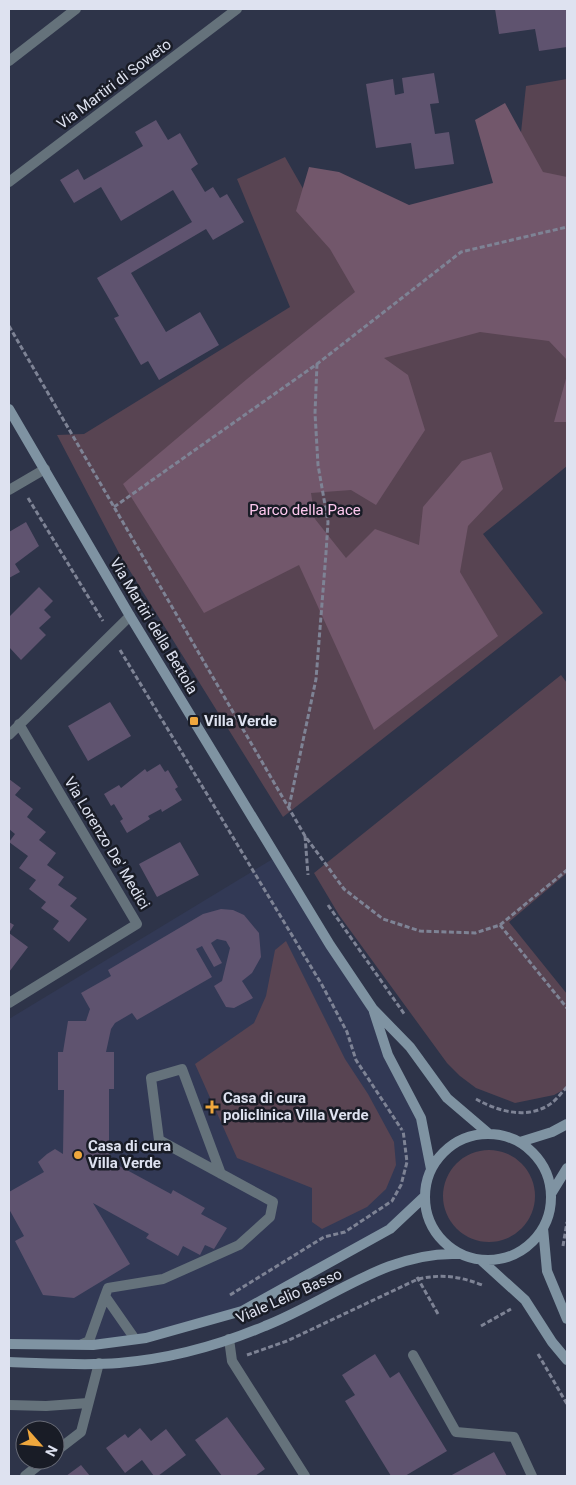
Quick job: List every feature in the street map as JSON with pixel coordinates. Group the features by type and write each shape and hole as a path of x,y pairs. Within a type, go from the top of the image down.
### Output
{"main road":[{"name":"Via Martiri della Bettola","path":"9,409 130,616 330,945 374,1009 410,1047 452,1102 488,1133"},
{"name":"Via Martiri della Bettola","path":"374,1009 388,1055 421,1118 431,1169"},
{"path":"520,1142 552,1132 567,1124"},
{"name":"Via Martiri della Bettola","path":"488,1133 520,1142 530,1149 545,1169 551,1194 551,1205 543,1228 524,1249 497,1260 482,1261 458,1254 444,1244 433,1230 426,1214 424,1197 431,1169 441,1154 454,1143 471,1136 488,1133"},
{"path":"551,1194 567,1168"},
{"name":"Viale Lelio Basso","path":"9,1344 82,1344 135,1339 242,1311 390,1230 424,1197"},
{"name":"Via Martiri della Bettola","path":"543,1228 547,1271 567,1318"},
{"name":"Viale Lelio Basso","path":"9,1362 99,1363 154,1358 229,1338 273,1323 406,1259 436,1253 458,1254"},
{"name":"Via Martiri della Bettola","path":"482,1261 500,1275 525,1300 552,1342 567,1360"}],"street":[{"path":"9,61 76,9"},
{"name":"Via Martiri di Soweto","path":"9,182 237,9"},
{"path":"9,490 45,470"},
{"path":"9,735 130,616"},
{"name":"Via Lorenzo De' Medici","path":"9,1003 137,924 19,724"},
{"path":"82,1344 89,1341 108,1288 163,1279 239,1245 270,1218 273,1202 221,1174 159,1140 151,1078 182,1069 221,1174"},
{"path":"105,1296 135,1339"},
{"path":"229,1338 232,1361 305,1476"},
{"path":"413,1355 456,1432 514,1437 532,1476"},
{"path":"65,1444 81,1432 99,1363"},
{"path":"9,1405 46,1406 88,1403"}],"path":[{"path":"114,507 316,364 461,252 567,227"},
{"path":"9,326 305,836 344,889 383,919 420,931 475,933 500,924 567,870"},
{"path":"289,807 316,679 328,522 318,465 315,414 316,364"},
{"path":"20,484 322,985 347,1032 356,1060 402,1130 407,1162 401,1185 392,1201 345,1232 324,1237 225,1298"},
{"path":"305,836 308,877"},
{"path":"326,902 411,1023"},
{"path":"500,924 567,1008"},
{"path":"452,1102 465,1092 484,1103 506,1112 535,1111 549,1106 567,1087"},
{"path":"402,1130 421,1118"},
{"path":"563,1249 567,1222"},
{"path":"418,1279 439,1274 465,1278 490,1289"},
{"path":"504,1302 516,1316"},
{"path":"535,1349 567,1404"}],"shaded area":[{"name":"Casa di cura policlinica Villa Verde","path":"276,857 373,1009 410,1096 431,1169 424,1197 390,1229 242,1311 146,1338 9,1344 9,1019"}],"green space":[{"name":"Parco della Pace","path":"567,79 567,466 483,534 543,613 283,817 120,555 57,435 84,434 290,307 237,179 285,157 342,257 516,179 526,86"},
{"path":"505,103 543,172 567,177 567,360 549,341 480,332 384,358 408,375 425,430 376,505 351,490 311,493 315,519 346,558 375,529 419,545 423,507 462,461 491,452 503,489 468,526 460,572 498,636 374,730 299,565 204,613 123,484 247,379 355,292 330,249 296,211 309,167 339,172 409,205 493,183 475,120"},
{"path":"567,375 567,422 554,422"},
{"path":"561,675 567,683 567,873 509,922 567,994 567,1088 554,1095 515,1103 476,1088 447,1063 339,915 314,873"},
{"path":"286,941 345,1059 368,1094 394,1142 396,1165 386,1189 367,1207 322,1229 312,1222 312,1188 237,1158 195,1064 254,1023 266,996 275,950"},
{"path":"489,1150 507,1153 522,1163 532,1178 535,1196 532,1214 522,1229 507,1239 489,1242 471,1239 456,1229 446,1214 443,1196 446,1178 456,1163 471,1153"}],"building":[{"path":"495,9 567,9 567,47 539,51 535,29 499,34"},
{"path":"434,73 439,103 430,104 435,134 449,132 454,164 415,169 411,143 376,148 366,84 393,79 395,95 404,93 402,78"},
{"path":"156,120 168,140 180,133 198,164 191,169 205,192 213,187 220,198 227,194 244,222 213,240 206,229 131,273 166,332 200,312 219,345 159,380 148,361 141,365 114,318 119,316 97,278 192,222 173,190 121,221 101,187 74,203 60,180 78,169 84,180 143,146 135,132"},
{"path":"26,522 39,546 15,564 20,572 9,578 9,532"},
{"path":"39,587 53,601 44,610 51,617 39,628 46,635 21,660 9,647 9,617"},
{"path":"110,702 131,736 88,761 68,726"},
{"path":"160,764 165,772 168,770 178,787 175,789 182,800 162,812 161,809 148,816 150,819 127,833 120,821 123,819 114,804 111,806 104,794 119,785 121,788 145,769 147,772"},
{"path":"9,779 21,788 15,795 33,809 27,817 46,832 39,840 56,853 47,865 64,877 58,885 77,898 70,906 87,919 69,942 53,929 59,921 41,908 46,902 29,889 36,880 19,868 28,856 9,842 15,834 9,829"},
{"path":"180,842 199,875 157,897 139,864"},
{"path":"221,909 233,910 244,915 259,933 261,957 252,973 242,981 253,998 234,1008 226,1007 214,986 222,981 230,948 226,941 217,939 211,943 222,963 214,967 202,946 196,949 212,977 137,1020 132,1013 115,1023 111,1029 106,1052 114,1052 114,1089 109,1089 109,1153 114,1163 171,1194 173,1190 205,1208 201,1214 227,1228 214,1249 205,1245 200,1255 183,1246 178,1256 146,1238 149,1234 93,1203 130,1264 74,1298 43,1295 15,1241 24,1236 9,1209 9,1192 44,1172 38,1162 47,1154 55,1149 63,1154 64,1090 58,1090 58,1052 63,1052 68,1021 86,1021 90,1009 81,993 111,976 108,970 203,914"},
{"path":"9,922 14,925 9,933"},
{"path":"9,933 28,947 9,972"},
{"path":"375,1354 390,1378 399,1372 447,1451 405,1476 391,1476 345,1401 355,1395 342,1375"},
{"path":"227,1417 265,1469 255,1476 222,1476 195,1440"},
{"path":"140,1428 151,1441 166,1429 186,1455 158,1476 154,1476 142,1460 125,1473 106,1448 125,1434 128,1438"},
{"path":"494,1452 507,1476 450,1476"},
{"path":"81,1465 90,1476 66,1476"}],"place":[{"name":"Villa Verde","path":"194,721"},
{"name":"Casa di cura policlinica Villa Verde","path":"212,1107"},
{"name":"Casa di cura Villa Verde","path":"78,1155"}]}
